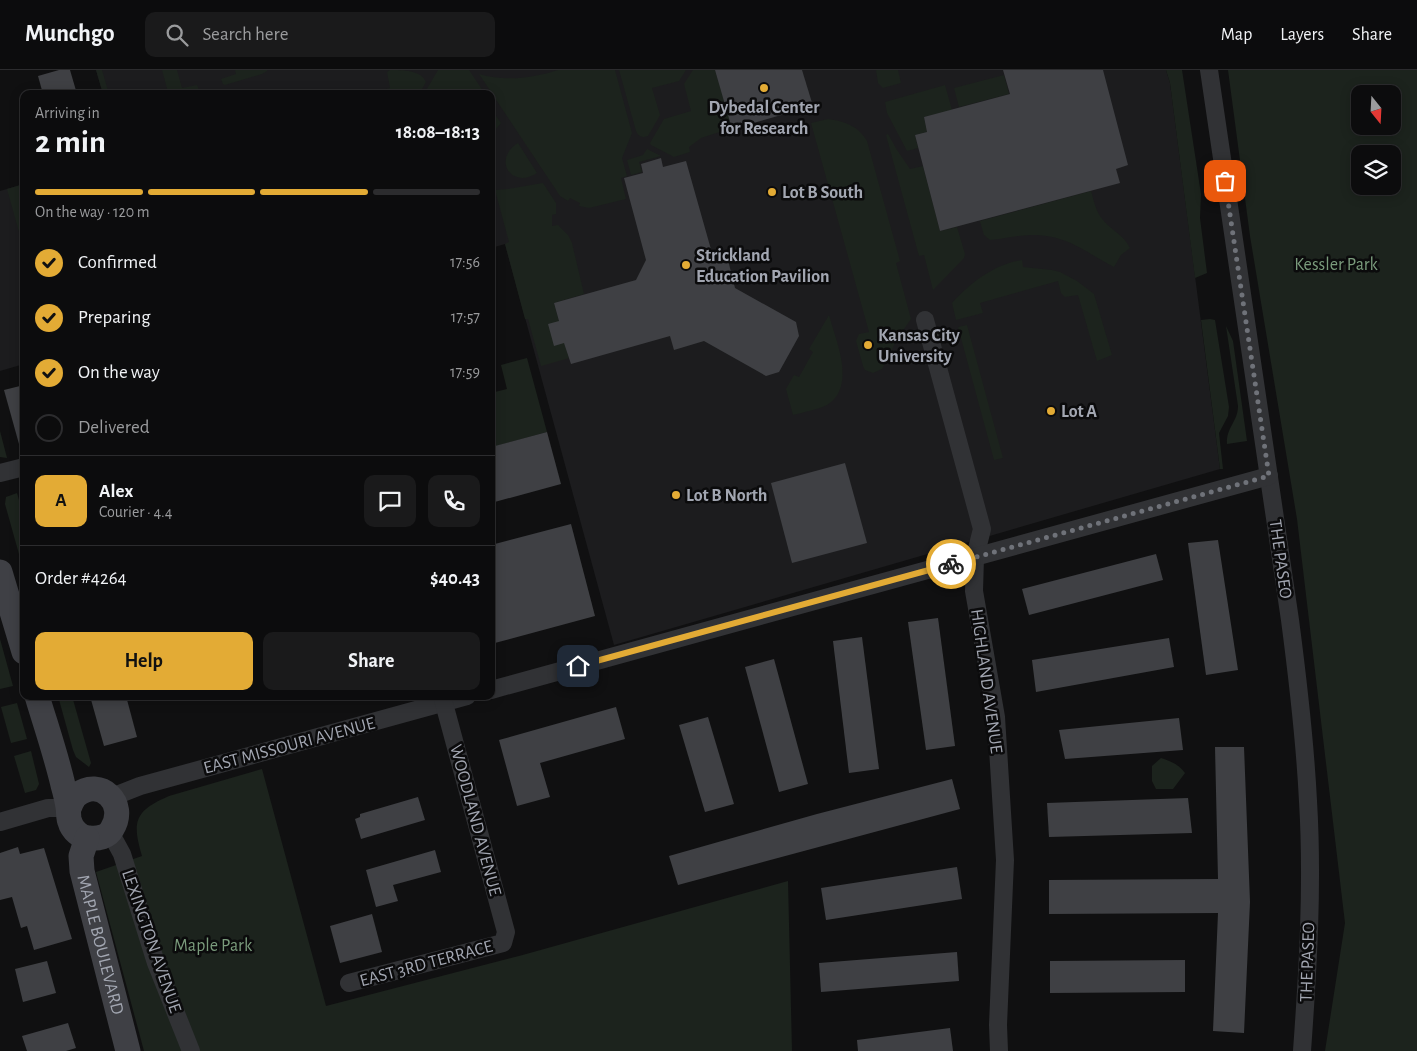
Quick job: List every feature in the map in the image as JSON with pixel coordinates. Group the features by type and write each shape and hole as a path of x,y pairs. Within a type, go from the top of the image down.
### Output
{"street":[{"name":"THE PASEO","path":"1209,70 1299,685 1308,802 1310,900 1307,986 1302,1051"},
{"name":"HIGHLAND AVENUE","path":"925,320 982,529 975,557 974,592 996,717 1005,860 998,1051"},
{"path":"0,473 20,468"},
{"path":"495,689 1269,476"},
{"path":"0,572 20,639"},
{"path":"38,700 69,808 69,822 76,832 87,838 99,838 110,832 117,822 118,809 112,797 100,790 87,790 75,796 69,808"},
{"name":"EAST MISSOURI AVENUE","path":"112,797 140,786 440,700"},
{"name":"WOODLAND AVENUE","path":"443,700 506,932 503,943"},
{"path":"55,756 74,779 87,790"},
{"path":"0,822 48,808 69,808"},
{"name":"LEXINGTON AVENUE","path":"110,832 122,854 156,963 191,1051"},
{"name":"MAPLE BOULEVARD","path":"87,838 81,856 82,871 128,1051"},
{"name":"EAST 3RD TERRACE","path":"349,983 503,943"}],"shaded area":[{"name":"Kansas City University","path":"96,70 1166,70 1170,83 1220,469 614,645 505,244 495,247 495,90 102,90"},
{"path":"20,185 20,365 0,371 0,191"}],"green space":[{"path":"96,70 102,70 108,90 102,90"},
{"path":"162,70 177,70 182,88 197,85 199,90 167,90"},
{"path":"235,70 267,71 225,85 223,84 221,79 236,74"},
{"path":"390,70 416,73 424,78 426,82 421,90 383,90 390,88 387,72"},
{"path":"438,70 469,70 482,90 426,90"},
{"path":"558,70 615,70 632,133 622,158 627,176 621,178 626,199 589,208 579,206 580,203 570,198 568,201 560,196 495,98 495,90 490,90 479,74 499,78 539,75"},
{"path":"619,70 686,70 679,81 652,88 660,115 648,136 638,135 636,131"},
{"path":"693,70 715,70 732,128 701,138 689,147 690,152 674,157 650,143 664,119 691,111 684,84"},
{"path":"876,70 898,70 901,83 883,88 878,83"},
{"path":"1166,70 1182,70 1201,194 1200,218 1207,273 1195,278 1170,83"},
{"name":"Kessler Park","path":"1228,70 1417,70 1417,1051 1325,1051 1345,923 1297,519 1250,236"},
{"path":"1004,75 1009,94 959,107 954,88"},
{"path":"945,85 952,110 924,117 927,132 915,135 918,148 907,151 887,113 885,102"},
{"path":"495,114 501,123 495,130"},
{"path":"828,119 851,125 867,141 900,261 896,263 911,319 897,339 882,369 873,373 865,370 856,341 859,334 869,332 811,123"},
{"path":"888,134 910,169 923,166 940,231 957,227 965,254 964,258 933,290 924,255 919,256 886,135"},
{"path":"518,143 537,173 519,178 508,170 506,157 510,150"},
{"path":"647,149 661,156 639,162 642,172 631,175 627,160 643,155"},
{"path":"543,183 556,203 556,214 552,215 552,226 558,225 568,235 572,243 584,294 554,303 569,358 541,366 528,319 525,319 505,244 509,242 495,190"},
{"path":"20,185 20,236 7,189"},
{"path":"1091,191 1101,217 1106,224 1124,239 1130,248 1121,255 1114,267 1076,245 1056,238 1032,235 990,240 984,235 980,221"},
{"path":"1022,260 1023,267 1060,272 1077,281 1094,294 1112,355 1097,361 1078,295 1065,297 1061,293 1058,281 980,303 983,313 956,320 952,303 967,288 992,270"},
{"path":"829,315 842,363 841,387 836,397 827,405 793,415 786,389 794,375 799,377 813,352 809,349"},
{"path":"1201,320 1215,320 1229,407 1228,416 1219,433 1223,469 1220,469"},
{"path":"967,325 1003,458 994,460 958,327"},
{"path":"1226,326 1233,341 1247,441 1227,444 1228,433 1236,416 1238,406"},
{"path":"527,358 547,432 496,446 495,392 507,389 501,365"},
{"path":"0,431 7,458 0,457"},
{"path":"17,493 20,504 20,558 5,504 6,497"},
{"path":"0,639 13,686 0,689"},
{"path":"59,700 73,700 91,763 89,767 76,757"},
{"path":"17,703 27,739 11,743 1,707"},
{"path":"31,751 39,784 36,790 25,793 14,756"},
{"path":"1161,758 1168,760 1185,773 1173,789 1156,789 1152,781 1152,766"},
{"name":"Maple Park","path":"262,769 326,1006 519,956 788,881 792,1051 144,1051 96,872 142,856 137,826 142,813 157,801"}],"building":[{"path":"59,70 70,70 76,90 42,90 38,76"},
{"name":"Dybedal Center for Research","path":"715,70 802,70 813,106 732,129"},
{"path":"1003,70 1103,70 1128,165 1116,169 1120,183 940,231 915,135 927,132 924,117 1010,94"},
{"name":"Strickland Education Pavilion","path":"661,158 663,167 686,161 714,260 727,256 735,288 796,322 799,336 779,372 766,376 704,341 674,350 670,336 571,364 564,343 554,346 548,324 559,321 554,303 636,280 646,260 624,178 643,173 641,164"},
{"path":"20,386 20,444 19,444 4,390"},
{"path":"547,432 561,484 495,502 495,446"},
{"path":"845,463 867,543 792,563 771,483"},
{"path":"571,524 595,616 495,643 495,544"},
{"path":"1218,540 1238,670 1206,675 1188,543"},
{"path":"1156,554 1163,580 1029,615 1022,589"},
{"path":"938,618 955,746 926,750 908,622"},
{"path":"862,637 879,769 849,773 833,641"},
{"path":"1169,638 1174,667 1036,692 1032,660"},
{"path":"774,659 808,784 779,792 745,667"},
{"path":"91,700 127,700 137,737 104,746"},
{"path":"616,707 625,739 540,763 550,797 517,806 499,740"},
{"path":"708,717 734,804 705,812 679,725"},
{"path":"1179,718 1183,750 1065,759 1059,730"},
{"path":"1215,747 1244,747 1250,902 1244,1033 1213,1031 1218,913 1049,914 1049,880 1218,879"},
{"path":"952,779 960,809 678,885 669,856 817,814"},
{"path":"418,797 425,820 361,839 355,819 360,817 360,814"},
{"path":"1188,798 1192,833 1049,837 1047,803"},
{"path":"18,847 20,854 44,848 72,939 34,950 27,926 21,928 12,897 0,900 0,853"},
{"path":"435,850 441,872 393,885 398,901 376,907 366,870"},
{"path":"957,867 962,899 826,920 821,888"},
{"path":"372,914 382,952 340,963 330,926"},
{"path":"957,952 959,981 821,992 819,963"},
{"path":"1185,960 1185,992 1050,993 1050,961"},
{"path":"47,961 56,993 23,1002 15,969"},
{"path":"68,1023 76,1048 66,1051 27,1051 22,1036"},
{"path":"950,1028 953,1051 858,1051 857,1040"}],"way so far":[{"path":"951,564 1269,476 1225,181"}],"place":[{"name":"Dybedal Center for Research","path":"764,88"},
{"name":"Lot B South","path":"772,192"},
{"name":"Strickland Education Pavilion","path":"686,265"},
{"name":"Kansas City University","path":"868,345"},
{"name":"Lot A","path":"1051,411"},
{"name":"Lot B North","path":"676,495"}],"route":[{"path":"578,666 951,564"}]}
